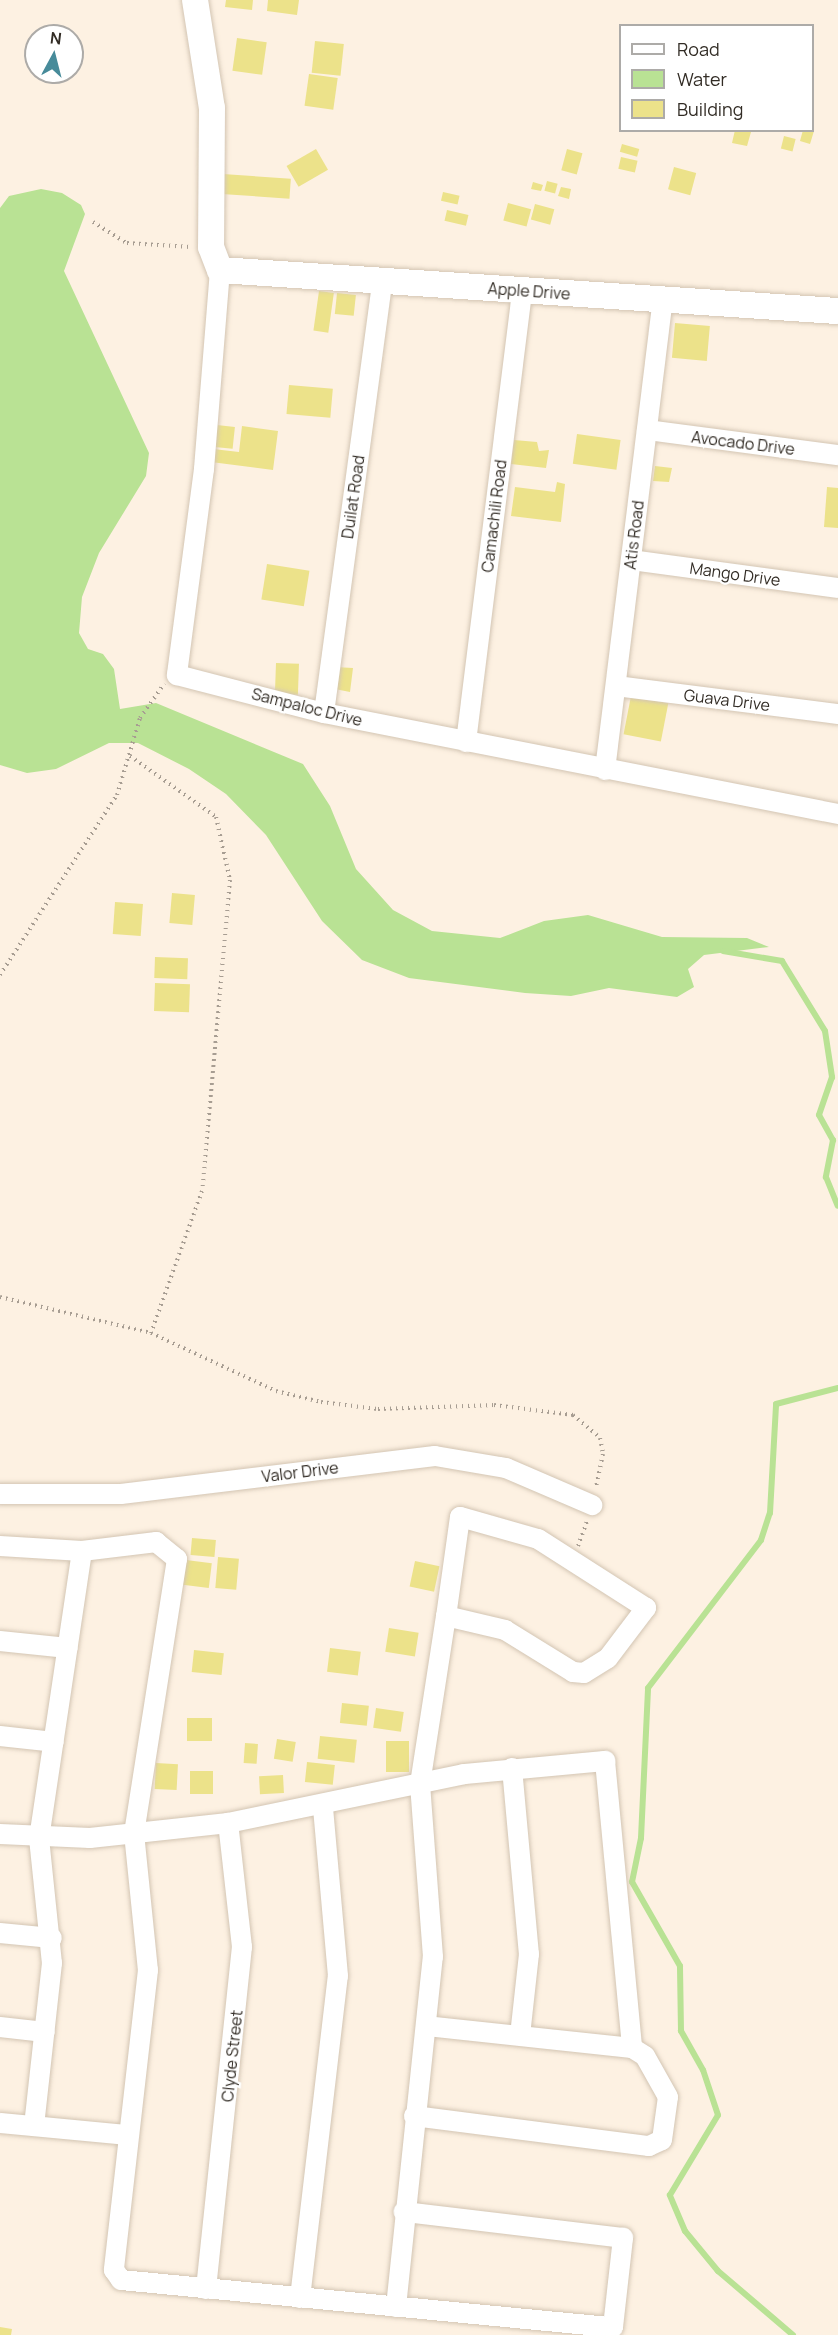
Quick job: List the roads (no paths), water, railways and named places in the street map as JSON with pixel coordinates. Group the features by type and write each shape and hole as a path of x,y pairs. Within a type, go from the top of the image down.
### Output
{"street":[{"path":"195,0 212,108 216,259"},
{"name":"Apple Drive","path":"216,259 382,282 838,311"},
{"name":"Sampaloc Drive","path":"216,259 204,469 177,675 324,713 838,814"},
{"name":"Duilat Road","path":"324,713 382,282"},
{"name":"Camachili Road","path":"466,742 522,291"},
{"name":"Atis Road","path":"605,770 663,299"},
{"name":"Avocado Drive","path":"647,430 838,455"},
{"name":"Mango Drive","path":"631,560 838,588"},
{"name":"Guava Drive","path":"616,686 838,714"},
{"name":"Valor Drive","path":"0,1494 121,1494 435,1456 506,1468 592,1505"},
{"path":"396,2307 414,2116 427,2026 433,1957 420,1784 460,1517 538,1539 574,1557 646,1608 631,1635 595,1668 573,1671 505,1630 446,1616"},
{"path":"0,1546 81,1551 156,1542 177,1559 134,1833 148,1970 126,2135 114,2270 121,2280 613,2327 623,2238 404,2212"},
{"path":"34,2126 45,2032 52,1938 39,1838 81,1551"},
{"path":"0,1641 68,1648"},
{"path":"0,1737 54,1742"},
{"path":"0,1834 39,1838 134,1833 228,1823 323,1807 420,1784 512,1768 605,1761 632,2048"},
{"path":"512,1768 529,1954 520,2036"},
{"path":"300,2298 338,1976 323,1807"},
{"name":"Clyde Street","path":"206,2289 242,1947 228,1823"},
{"path":"0,1933 52,1938"},
{"path":"414,2116 649,2146 662,2140 668,2097 645,2056 632,2048 427,2026"},
{"path":"0,2027 45,2032"},
{"path":"0,2123 126,2135"}],"water":[{"path":"41,189 62,193 81,205 85,214 64,271 149,453 146,476 99,553 82,597 79,633 88,649 103,654 114,669 120,709 156,703 303,764 330,806 356,869 393,910 432,931 500,938 544,921 588,915 662,937 747,938 769,947 704,955 688,969 694,987 677,997 609,988 571,996 525,993 409,978 362,960 322,921 266,835 226,794 189,769 138,743 109,743 56,769 27,773 0,765 0,208 9,196"}],"waterway":[{"path":"723,951 782,961 825,1031 832,1077 819,1115 833,1140 826,1177 838,1206"},
{"path":"793,2335 718,2271 685,2231 670,2195 718,2115 703,2070 681,2031 680,1966 632,1882 641,1838 648,1688 761,1540 770,1513 776,1404 838,1388"}]}
